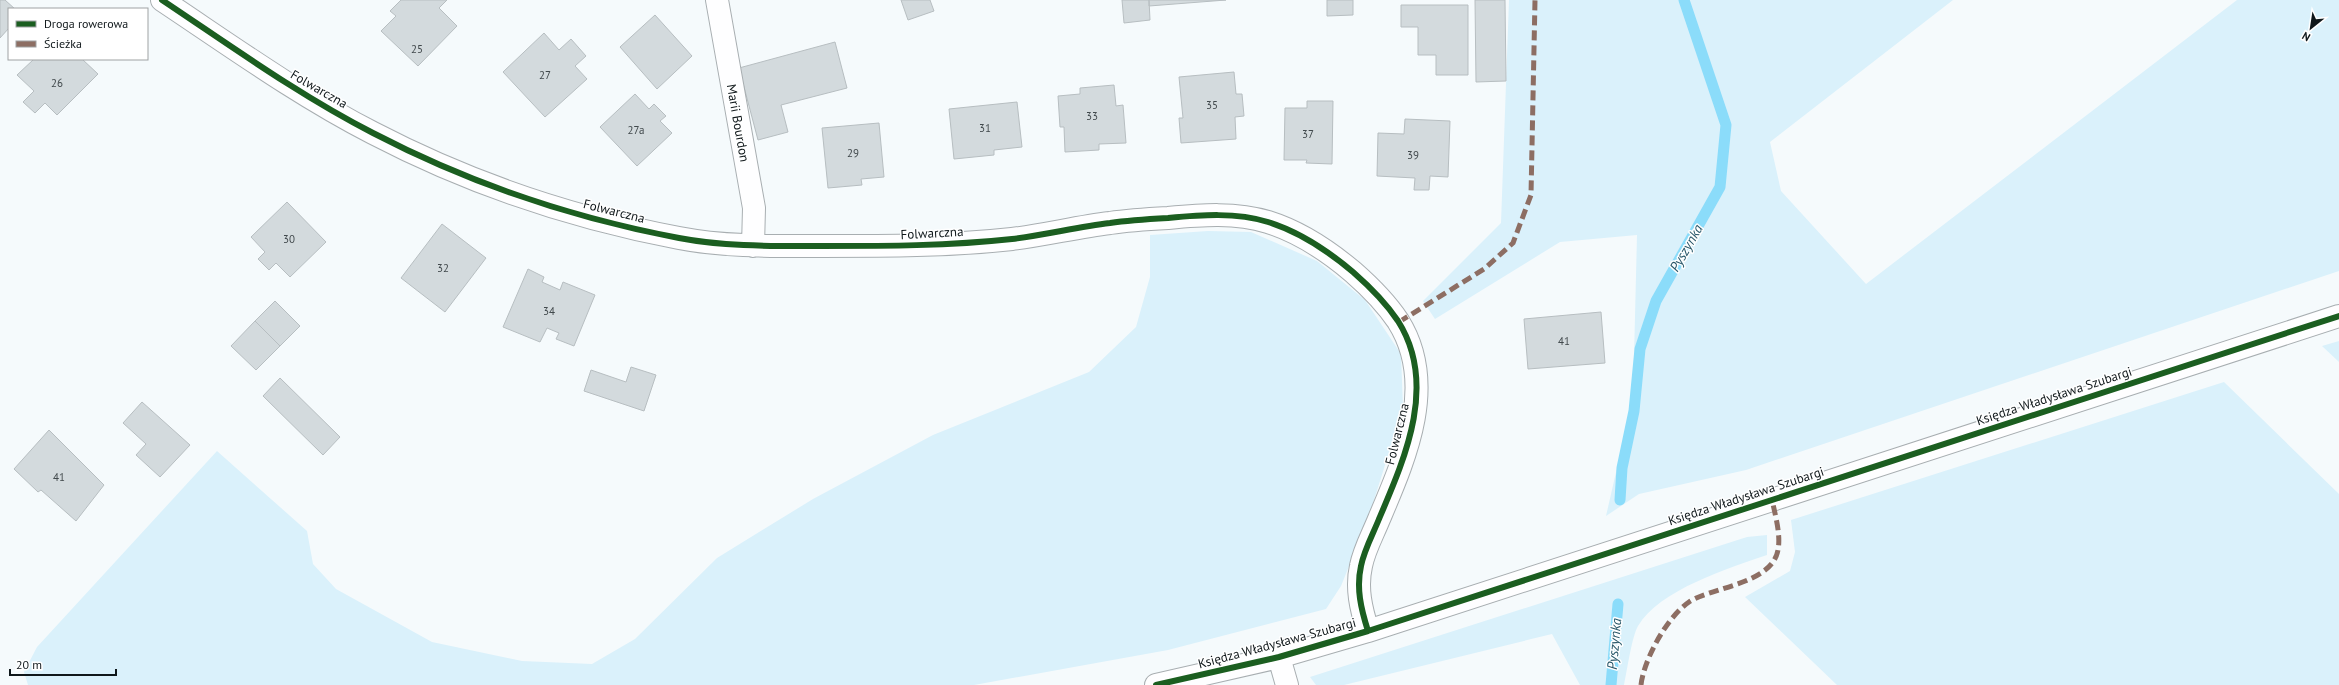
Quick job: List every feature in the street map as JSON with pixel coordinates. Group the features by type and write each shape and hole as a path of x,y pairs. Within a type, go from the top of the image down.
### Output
{"street":[{"name":"Folwarczna","path":"162,0 283,82 372,133 435,163 503,190 580,215 683,239 753,246 926,246 1013,239 1111,223 1209,214 1265,221 1302,236 1326,251 1370,288 1399,322 1412,354 1418,388 1413,424 1396,478 1361,564 1358,589 1361,608 1368,631"},
{"name":"Marii Bourdon","path":"717,0 754,208 753,246"},
{"name":"Księdza Władysława Szubargi","path":"1156,685 1278,657 1368,631 2339,316"},
{"path":"1278,657 1287,685"}],"shaded area":[{"path":"1509,0 1953,0 1770,142 1781,191 1866,284 2237,0 2339,0 2339,271 1746,470 1639,494 1606,516 1633,398 1637,235 1560,242 1435,319 1423,301 1501,223"},
{"path":"1208,231 1251,232 1317,261 1365,300 1401,354 1403,408 1368,519 1341,586 1326,609 1168,650 974,685 28,685 24,672 37,647 217,451 307,531 313,564 336,589 432,642 522,661 592,664 635,639 717,558 813,499 933,435 1089,372 1136,327 1150,277 1150,235"},
{"path":"2339,341 2339,362 2322,346"},
{"path":"2224,382 2339,494 2339,685 1837,685 1745,597 1790,571 1795,552 1791,520"},
{"path":"1767,535 1767,555 1696,582 1678,591 1648,613 1636,631 1624,685 1580,685 1552,634 1344,685 1316,685 1310,677 1747,537"}],"building":[{"path":"0,0 5,0 14,8 8,8 8,29 0,38"},
{"path":"401,0 447,0 439,8 457,26 418,66 381,31 396,16 390,11"},
{"path":"901,0 930,0 934,11 908,20"},
{"path":"1122,0 1149,0 1150,20 1124,23"},
{"path":"1149,0 1226,0 1149,6"},
{"path":"1327,0 1353,0 1353,15 1327,16"},
{"path":"1475,0 1505,0 1506,81 1476,82"},
{"path":"1401,5 1468,5 1468,75 1436,75 1436,55 1418,55 1418,27 1401,27"},
{"path":"655,15 692,56 657,89 620,47"},
{"path":"544,33 559,50 571,39 586,56 575,66 587,79 545,117 503,72"},
{"path":"835,42 847,88 781,105 788,132 758,140 739,68"},
{"path":"33,60 83,60 98,74 57,115 45,103 35,113 23,102 34,91 17,75"},
{"path":"1234,72 1236,94 1242,94 1244,116 1235,117 1236,139 1181,143 1179,118 1183,118 1179,77"},
{"path":"1114,85 1116,106 1123,105 1126,143 1099,144 1099,150 1065,152 1064,127 1060,127 1058,96 1080,94 1080,88"},
{"path":"635,94 649,109 654,104 666,116 660,121 672,133 637,166 600,127"},
{"path":"1307,101 1333,101 1332,164 1306,163 1307,160 1284,160 1285,108 1307,108"},
{"path":"1017,102 1022,147 994,150 994,155 954,159 949,109"},
{"path":"1405,119 1450,121 1448,177 1430,176 1429,190 1414,190 1415,178 1377,176 1378,133 1404,134"},
{"path":"879,123 884,177 861,179 862,185 828,188 822,128"},
{"path":"287,202 326,242 290,277 276,263 269,270 258,259 265,252 251,237"},
{"path":"442,224 486,258 445,312 401,278"},
{"path":"528,269 544,277 542,282 560,290 563,282 595,295 574,346 556,339 559,333 547,328 540,342 503,327"},
{"path":"275,301 300,326 280,346 255,321"},
{"path":"1601,312 1605,363 1528,369 1524,319"},
{"path":"255,321 280,346 256,370 231,346"},
{"path":"631,367 656,375 644,411 584,391 591,370 626,382"},
{"path":"280,378 340,437 323,455 263,396"},
{"path":"142,402 190,445 160,477 136,455 146,444 123,423"},
{"path":"49,430 104,485 76,521 41,490 38,492 14,469"}],"waterway":[{"name":"Pyszynka","path":"1620,500 1622,468 1634,411 1640,349 1656,301 1720,187 1726,125 1684,0"},
{"name":"Pyszynka","path":"1611,685 1618,604"}],"marked path":[{"path":"1399,322 1484,269 1513,243 1531,195 1535,0"},
{"path":"1641,685 1647,663 1658,639 1681,609 1689,602 1699,597 1753,577 1765,570 1773,561 1778,550 1779,538 1772,499"}],"cycle path":[{"path":"162,0 266,70 319,103 409,151 446,168 522,197 639,230 697,241 750,245 916,245 1012,239 1125,221 1218,215 1256,219 1280,226 1302,236 1323,249 1353,272 1383,301 1398,321 1410,345 1416,370 1416,395 1413,421 1407,446 1399,471 1362,560 1359,590 1363,615 1368,631"},
{"path":"1156,685 1279,657 1368,631 2339,316"}]}
